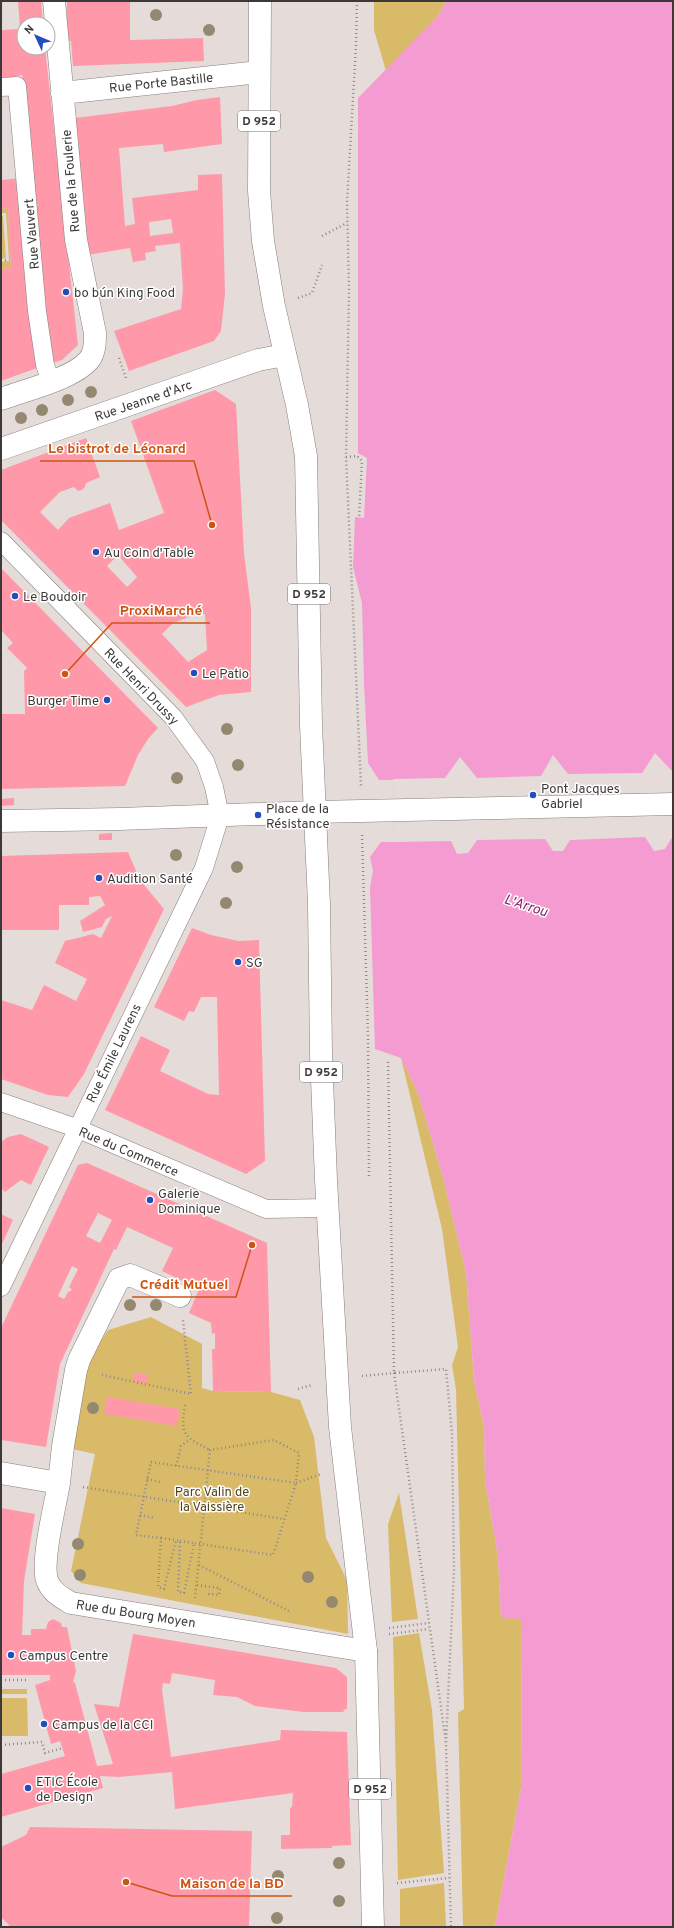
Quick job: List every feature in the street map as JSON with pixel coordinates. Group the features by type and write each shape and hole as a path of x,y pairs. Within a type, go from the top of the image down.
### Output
{"main road":[{"name":"Rue de la Foulerie","path":"51,381 81,368 90,359 94,348 95,333 76,240 54,1"},
{"name":"D 952","path":"260,1 259,191 263,241 274,306 297,405 306,456 311,717 320,936 320,1054 327,1208 340,1427 366,1651 373,1927"},
{"name":"Rue Porte Bastille","path":"62,93 259,72"},
{"name":"Rue Jeanne d'Arc","path":"1,449 258,360 285,355"},
{"path":"1,398 51,381"},
{"path":"1,821 220,816 368,810 673,804"},
{"name":"Rue du Bourg Moyen","path":"180,1296 130,1275 119,1279 79,1360 63,1446 59,1483 44,1566 47,1581 55,1594 71,1603 366,1651"},
{"path":"1,1473 59,1483"}],"street":[{"name":"Rue Vauvert","path":"9,86 45,366 51,381"},
{"name":"Rue Henri Drussy","path":"1,541 185,731 204,761 214,787 220,816"},
{"name":"Rue Émile Laurens","path":"1,1287 76,1128 204,868 220,816"},
{"name":"Rue du Commerce","path":"1,1102 76,1128 266,1209 327,1208"}],"path":[{"path":"357,1 347,224 349,290 346,456 361,786"},
{"path":"1,2 1,20"},
{"path":"322,236 347,224"},
{"path":"292,300 312,294 322,264"},
{"path":"118,356 128,382"},
{"path":"346,456 357,456 362,460 359,518"},
{"path":"362,835 368,1034 368,1179"},
{"path":"388,1062 394,1373 446,1743"},
{"path":"76,1370 191,1394 180,1296"},
{"path":"374,1374 446,1369 452,1433 454,1570 446,1743 451,1927"},
{"path":"185,1405 183,1417 184,1431 189,1440 210,1450 274,1440 299,1453 296,1483 273,1555 136,1535 151,1462 296,1483 324,1473"},
{"path":"176,1466 180,1446 189,1440"},
{"path":"195,1600 210,1450"},
{"path":"147,1479 160,1482"},
{"path":"83,1487 284,1519"},
{"path":"140,1515 154,1518"},
{"path":"161,1538 158,1587 164,1589 176,1540"},
{"path":"180,1541 178,1592 184,1593 194,1543"},
{"path":"199,1565 297,1614"},
{"path":"197,1585 220,1588 219,1595 209,1594 209,1590"},
{"path":"382,1629 429,1623"},
{"path":"382,1635 429,1629"},
{"path":"1,1680 26,1680"},
{"path":"1,1745 42,1742 45,1753 62,1748"},
{"path":"391,1883 449,1878"}],"green space":[{"path":"374,1 446,1 438,16 386,71 374,30"},
{"path":"8,208 11,268 1,269 1,262 9,261 6,213 1,213 1,209"},
{"path":"1,216 3,216 6,258 1,259"},
{"path":"401,1058 418,1093 443,1177 466,1272 474,1380 484,1427 485,1480 498,1556 501,1618 522,1618 521,1788 495,1927 463,1927 458,1713 464,1709 456,1390 452,1365 458,1347 442,1229"},
{"name":"Parc Valin de la Vaissière","path":"151,1317 202,1344 202,1388 213,1391 271,1392 300,1400 314,1437 326,1538 347,1580 348,1634 81,1583 71,1571 95,1454 72,1449 86,1364 108,1330"},
{"path":"399,1493 418,1619 392,1622 388,1524"},
{"path":"419,1633 432,1710 444,1873 398,1880 393,1637"},
{"path":"1,1689 27,1689 27,1694 1,1694"},
{"path":"1,1698 27,1698 28,1736 1,1736"},
{"path":"444,1883 446,1927 400,1927 400,1889"}],"water":[{"name":"L'Arrou","path":"446,1 673,1 673,1927 495,1927 521,1788 522,1619 501,1618 498,1556 485,1480 484,1427 474,1380 466,1272 443,1177 418,1093 401,1058 375,1049 370,887 373,871 370,857 381,842 394,842 393,780 379,780 368,763 362,603 353,567 355,517 364,518 367,458 358,453 358,98 438,16"}],"pier":[{"name":"Pont Jacques Gabriel","path":"655,753 673,772 673,836 665,849 654,851 645,837 570,840 563,851 553,851 545,839 477,840 468,853 457,854 451,841 394,842 393,779 445,778 460,757 477,778 541,776 553,755 568,774 642,773"}],"building":[{"path":"18,1 41,1 42,16 19,16"},
{"path":"67,1 130,1 130,40 203,38 204,61 73,66 71,41 66,41"},
{"path":"16,29 16,56 46,56 78,345 62,360 52,363 22,75 1,80 1,30"},
{"path":"220,97 222,144 164,152 163,144 119,148 125,226 135,224 132,198 198,190 198,175 222,174 225,294 221,331 214,341 129,371 114,331 181,309 183,289 180,243 155,246 156,251 145,253 146,260 133,262 130,248 87,255 75,118 172,106 197,100","holes":["171,219 173,233 150,236 149,222"]},
{"path":"21,178 37,368 1,381 1,269 11,268 8,208 1,209 1,180"},
{"path":"215,390 236,404 244,553 251,608 251,692 219,695 186,707 1,520 1,470 86,438 100,477 86,483 82,490 78,491 74,487 60,492 40,512 58,530 69,518 110,503 119,530 164,513 131,421","holes":["118,555 137,577 127,587 107,566","197,614 205,614 207,650 188,662 162,634 173,623"]},
{"path":"1,568 158,728 148,739 138,755 125,786 1,789 1,714 25,714 24,671 27,668 7,648 13,643 1,630"},
{"path":"14,798 14,805 1,806 1,799"},
{"path":"112,833 112,840 99,840 99,834"},
{"path":"128,852 140,880 164,909 84,1074 68,1097 48,1095 1,1079 1,1000 32,1010 44,985 76,1001 87,979 55,963 65,941 93,934 101,938 112,916 106,919 102,927 83,932 80,921 105,905 100,896 89,897 89,905 59,905 59,930 2,930 1,933 1,856"},
{"path":"192,928 211,935 238,941 259,940 265,1161 246,1174 105,1110 141,1036 170,1050 160,1071 208,1094 219,1095 217,997 201,997 194,1012 189,1011 184,1021 154,1007"},
{"path":"21,1134 49,1147 31,1185 21,1180 5,1192 1,1188 1,1142 8,1137"},
{"path":"87,1163 267,1243 271,1392 213,1391 212,1349 215,1349 215,1333 212,1334 211,1323 189,1313 199,1289 162,1271 173,1248 127,1227 116,1250 114,1249 60,1364 46,1447 1,1440 1,1328 78,1165","holes":["98,1213 112,1220 100,1243 86,1236","72,1266 78,1269 69,1287 72,1290 68,1292 64,1299 58,1296"]},
{"path":"1,1214 13,1220 1,1246"},
{"path":"135,1372 148,1375 146,1384 133,1381"},
{"path":"107,1397 180,1409 177,1426 104,1414"},
{"path":"1,1508 35,1514 24,1581 22,1635 31,1635 31,1629 46,1629 48,1622 53,1619 61,1623 62,1627 67,1627 76,1671 73,1682 75,1683 97,1766 113,1764 94,1704 119,1707 133,1634 336,1668 347,1677 347,1709 343,1712 304,1712 255,1706 237,1697 213,1695 215,1680 172,1673 170,1684 163,1683 162,1690 171,1757 280,1740 281,1730 347,1732 351,1845 332,1846 332,1848 281,1849 281,1835 290,1835 290,1808 292,1807 293,1793 175,1809 172,1772 119,1777 100,1776 103,1788 1,1817 1,1774 65,1756 60,1741 51,1744 35,1685 50,1680 50,1675 1,1675"},
{"path":"30,1827 252,1831 249,1927 11,1927 1,1917 1,1847 26,1835"}],"place":[{"name":"bo bún King Food","path":"66,292"},
{"name":"Le bistrot de Léonard","path":"212,525"},
{"name":"Au Coin d'Table","path":"96,552"},
{"name":"Le Boudoir","path":"15,596"},
{"name":"Le Patio","path":"194,673"},
{"name":"ProxiMarché","path":"65,674"},
{"name":"Burger Time","path":"107,700"},
{"name":"Pont Jacques Gabriel","path":"533,795"},
{"name":"Place de la Résistance","path":"258,815"},
{"name":"Audition Santé","path":"99,878"},
{"name":"SG","path":"238,962"},
{"name":"Galerie Dominique","path":"150,1200"},
{"name":"Crédit Mutuel","path":"252,1245"},
{"name":"Campus Centre","path":"11,1655"},
{"name":"Campus de la CCI","path":"44,1724"},
{"name":"ETIC École de Design","path":"28,1788"},
{"name":"Maison de la BD","path":"126,1882"}]}
